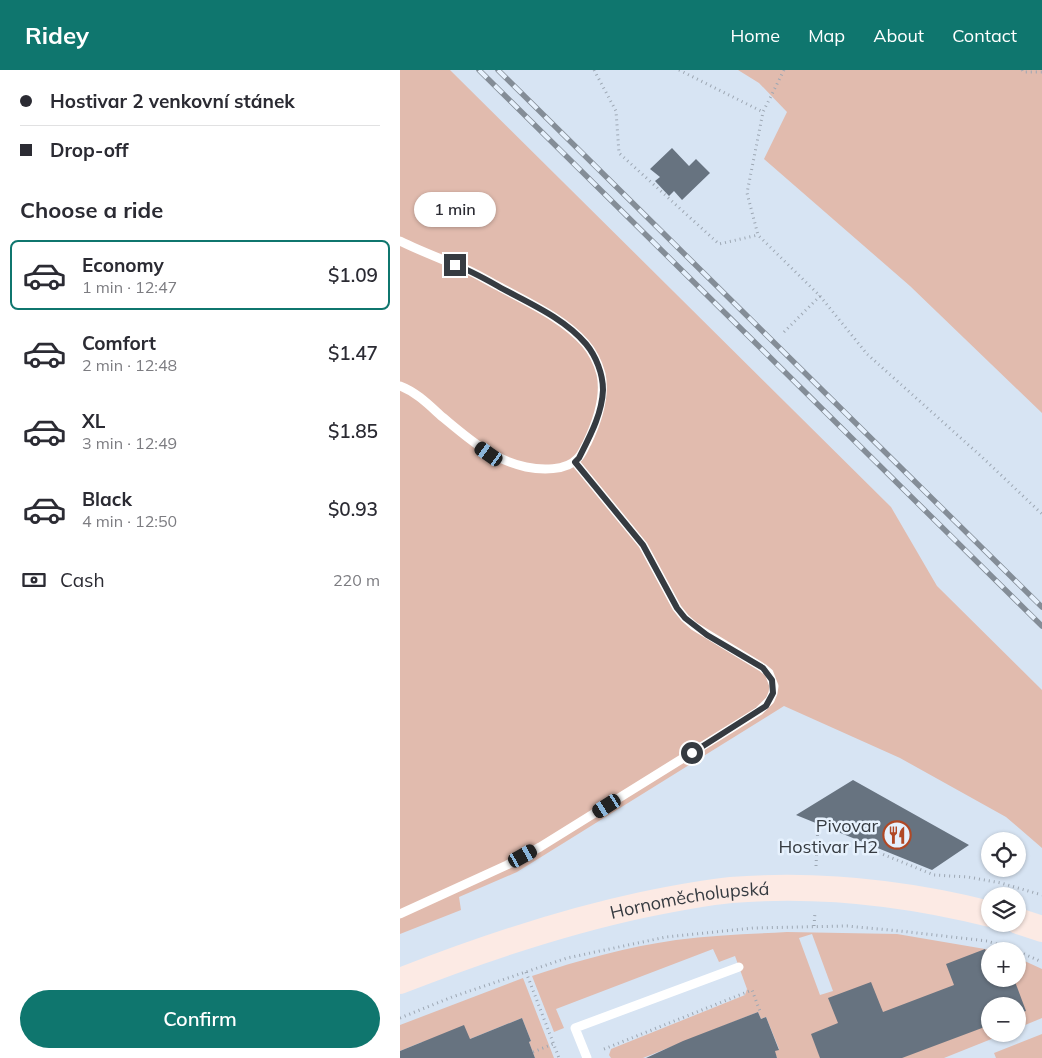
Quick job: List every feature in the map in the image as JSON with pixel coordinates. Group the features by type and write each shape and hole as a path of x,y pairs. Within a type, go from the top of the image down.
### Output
{"street":[{"name":"Hornoměcholupská","path":"400,981 526,935 595,915 688,896 731,890 768,888 845,890 904,896 981,912"},
{"path":"1026,924 1042,929"}],"lane":[{"path":"400,241 465,269 518,297 570,329 586,344 595,358 603,389 602,402 596,423 579,458 567,466 542,468 510,463 489,454 424,400 400,386"},
{"path":"400,914 507,865 540,847 759,711 770,700 773,693 772,680 763,668 707,635 685,618 677,608 643,545 575,462"},
{"path":"587,1058 575,1028 739,967"}],"path":[{"path":"594,70 616,111 619,153 718,244 758,235"},
{"path":"679,70 762,112"},
{"path":"784,70 762,112 746,193 758,235 820,296 867,354 982,457 1042,514"},
{"path":"1022,70 1023,72 1042,72"},
{"path":"784,332 820,296"},
{"path":"860,845 934,875 1001,882 1042,895"},
{"path":"400,1018 452,997 567,958 666,937 754,928 846,926 900,931 988,942 1013,949 1042,962"},
{"path":"526,972 559,1058"},
{"path":"604,1049 752,990 761,1014"},
{"path":"533,1052 554,1044"}],"shaded area":[{"path":"400,70 450,70 891,507 937,586 1042,690 1042,848 1026,834 1026,832 1023,832 1006,817 900,758 784,706 517,872 459,897 461,910 400,934"},
{"path":"738,70 1042,70 1042,413 910,286 764,159 787,112 759,83"},
{"path":"787,932 897,934 981,948 981,987 1026,987 1026,962 1042,969 1042,1018 1026,1025 1026,997 981,997 981,1042 984,1042 944,1058 777,1058 774,1051 779,1049 766,1017 761,1019 758,1012 643,1058 611,1058 609,1055 611,1049 745,995 747,989 735,956 719,962 713,949 556,1009 564,1028 554,1032 532,976 639,946 704,937","holes":["812,934 833,991 820,995 799,938"]},
{"path":"523,978 554,1058 535,1058 522,1018 470,1039 422,1042 400,1051 400,1025"},
{"path":"1042,1034 1042,1058 996,1058 994,1053 1026,1042"}],"building":[{"path":"672,148 689,166 696,159 710,173 682,200 674,191 669,196 655,181 660,177 650,169"},
{"name":"Pivovar Hostivar H2","path":"853,780 969,845 932,870 796,815"},
{"path":"981,951 981,987 1017,987 1021,997 981,997 981,1028 902,1058 820,1058 811,1034 838,1023 828,998 871,982 883,1012 954,985 946,964"},
{"path":"758,1012 761,1019 766,1017 779,1050 775,1051 777,1058 646,1058 683,1041"},
{"path":"522,1018 535,1058 400,1058 400,1051 464,1025 470,1039"}],"railway":[{"path":"479,70 1042,626"},
{"path":"498,70 1042,607"}],"place":[{"name":"Pivovar Hostivar H2","path":"897,835"}],"route":[{"path":"455,265 511,293 547,314 570,329 586,344 595,358 600,372 603,389 602,402 596,423 579,458 575,462 643,545 677,608 685,618 707,635 769,673 774,686 773,693 766,706 692,753"}]}
